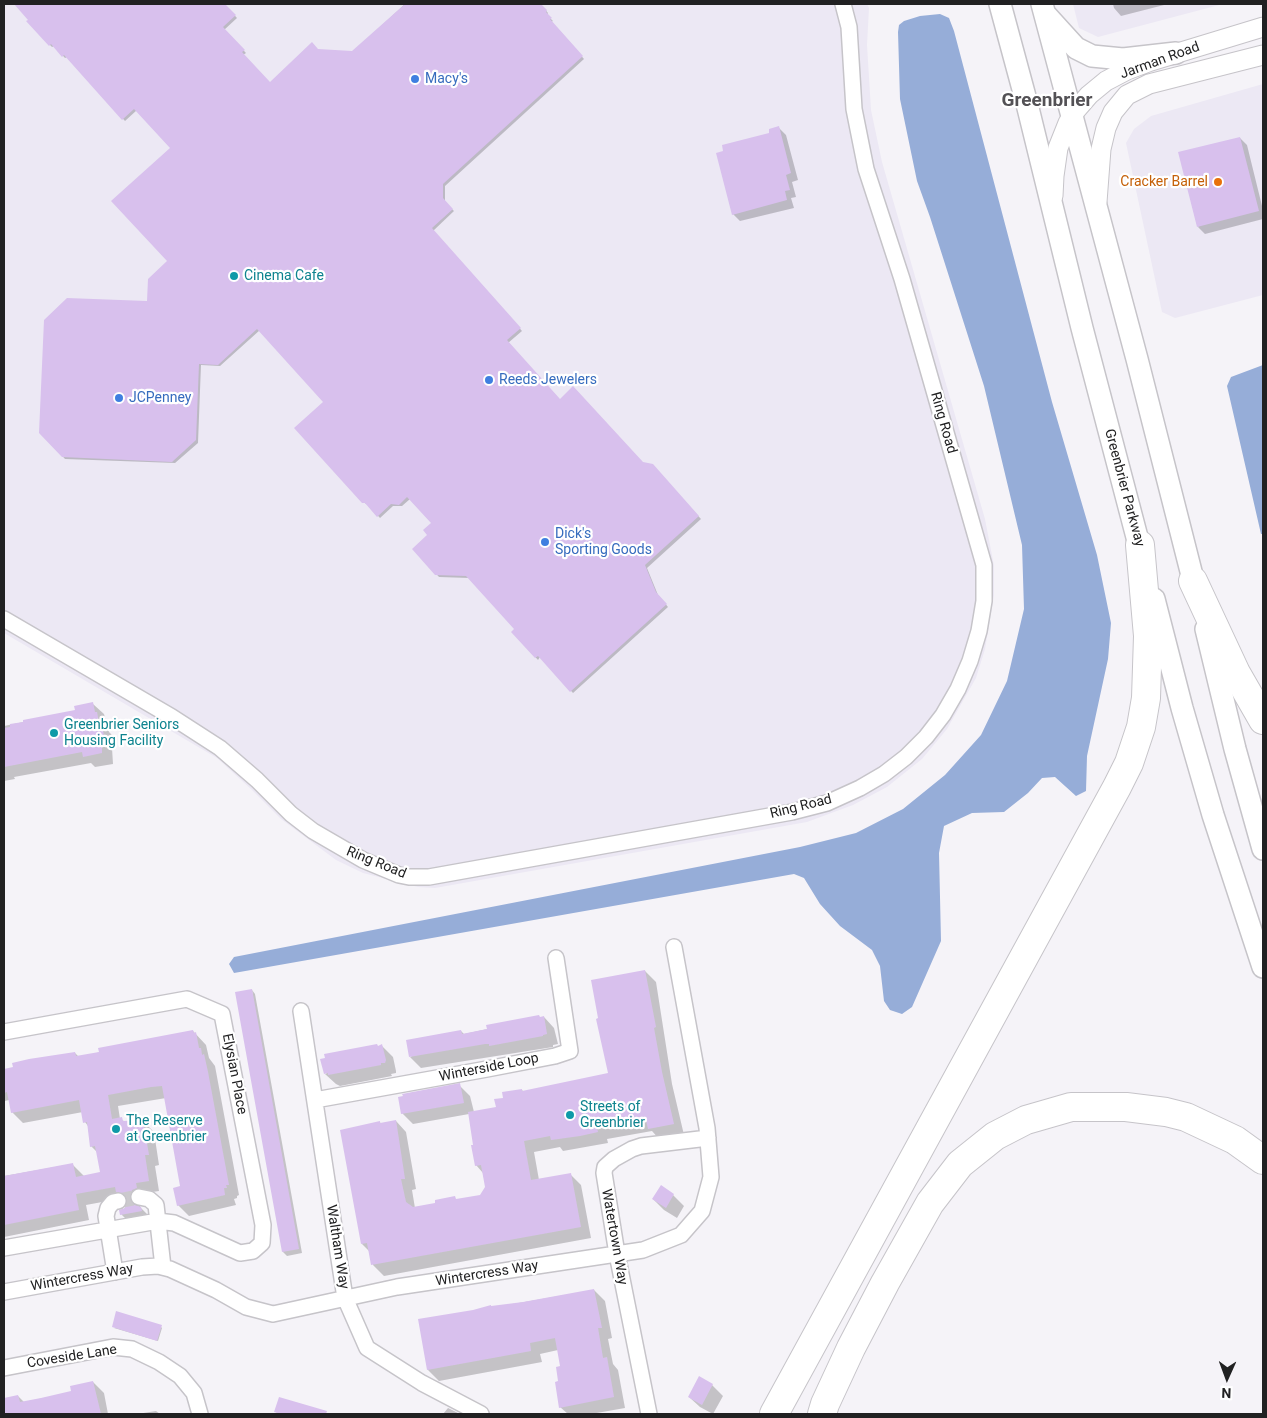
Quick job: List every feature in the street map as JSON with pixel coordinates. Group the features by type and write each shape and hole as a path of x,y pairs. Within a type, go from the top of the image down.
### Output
{"highway":[{"path":"774,1414 1129,763 1141,728 1146,698 1148,636 1140,545"},
{"path":"1193,581 1236,673 1263,720"},
{"path":"822,1414 851,1348 930,1203 960,1164 995,1136 1026,1120 1071,1108 1126,1106 1166,1112 1186,1118 1235,1140 1263,1160"}],"main road":[{"name":"Greenbrier Parkway","path":"1000,4 1027,104 1089,355 1198,763 1230,869 1263,967"},
{"path":"1043,9 1076,48 1092,56 1123,59 1176,53"},
{"path":"1043,9 1263,849"}],"street":[{"name":"Ring Road","path":"4,619 172,717 220,748 244,768 291,814 313,831 363,860 408,877 429,877 792,812 827,803 860,788 884,774 906,757 926,737 943,715 958,689 970,661 979,631 984,601 984,565 902,280 866,169 854,109 849,27 843,4"},
{"name":"Jarman Road","path":"1052,205 1058,148 1072,116 1089,95 1106,81 1127,70 1263,27"},
{"name":"Jarman Road","path":"1096,208 1101,149 1106,128 1113,112 1127,95 1150,84 1263,55"},
{"name":"Wintercress Way","path":"4,1292 142,1267 163,1267 216,1290 246,1307 273,1314 397,1287 643,1250 681,1235 702,1211 711,1177 708,1138 674,947"},
{"name":"Winterside Loop","path":"314,1100 555,1056 570,1051 556,958"},
{"name":"Elysian Place","path":"4,1032 187,999 222,1014 263,1225 262,1243 253,1251 240,1253 174,1223 158,1221 4,1248"},
{"name":"Waltham Way","path":"301,1011 345,1298 367,1348 422,1383 481,1414"},
{"name":"Watertown Way","path":"649,1414 617,1254 604,1179 605,1167 623,1153 641,1146 708,1138"},
{"path":"139,1197 149,1199 156,1205 163,1267"},
{"path":"115,1272 106,1216 108,1208 118,1201"},
{"name":"Coveside Lane","path":"4,1368 113,1347 132,1349 180,1376 194,1393 200,1414"}],"shaded area":[{"path":"4,4 867,4 869,8 867,45 871,110 882,162 985,519 994,566 994,595 985,649 976,678 947,729 922,759 887,787 853,805 807,822 435,888 418,887 363,873 336,860 281,819 217,758 4,633"},
{"path":"1073,4 1223,4 1098,37 1079,28"},
{"path":"1263,84 1263,295 1175,318 1162,312 1126,143 1134,129 1151,116"}],"water":[{"path":"940,14 949,18 954,31 1052,402 1097,555 1111,623 1108,659 1087,756 1086,791 1076,796 1055,777 1042,778 1028,793 1004,812 972,813 944,826 939,853 941,941 912,1007 902,1014 890,1010 884,1001 880,966 872,950 840,926 820,904 804,878 794,874 234,973 229,964 234,957 800,847 856,833 903,809 945,775 981,735 1007,681 1024,609 1022,545 984,386 917,181 900,99 899,25 904,21 920,16"},
{"path":"1263,365 1263,534 1261,534 1227,386 1231,377"}],"building":[{"path":"14,4 225,4 236,15 223,27 245,50 242,52 270,82 312,42 318,49 352,51 405,4 541,4 552,18 550,19 583,56 443,184 443,198 453,209 432,228 521,328 507,340 560,399 573,386 643,462 653,464 699,516 645,565 656,592 667,604 570,692 538,656 535,658 511,632 514,629 466,576 435,575 412,549 427,535 423,530 431,523 407,497 399,505 391,504 377,517 294,428 323,402 257,329 218,365 199,364 196,440 172,462 62,457 39,433 44,320 67,298 147,301 148,279 167,261 111,201 170,148 134,109 122,120 64,55 62,57 51,44 49,46 26,21 28,20"},
{"path":"779,126 791,173 786,175 790,190 785,191 787,200 732,215 716,153 723,151 722,145 769,133 769,129"},
{"name":"Cracker Barrel","path":"1240,137 1259,211 1197,227 1178,152"},
{"name":"Greenbrier Seniors Housing Facility","path":"93,702 99,723 102,723 104,737 102,738 102,753 83,757 82,752 4,767 4,728 10,727 10,724 23,722 23,720 75,710 74,706"},
{"name":"Streets of Greenbrier","path":"645,970 662,1072 674,1124 648,1129 646,1120 597,1128 598,1132 580,1136 551,1140 550,1136 524,1141 531,1180 571,1173 581,1227 371,1265 367,1243 361,1244 340,1130 380,1121 380,1123 396,1120 405,1179 401,1179 406,1202 413,1207 435,1203 435,1200 455,1196 456,1199 480,1195 485,1187 481,1165 475,1166 468,1112 496,1107 494,1099 503,1098 502,1092 522,1089 522,1091 608,1073 596,1019 598,1018 591,980"},
{"path":"252,989 299,1249 282,1252 235,992"},
{"path":"539,1015 540,1017 544,1016 547,1034 543,1036 489,1046 489,1044 485,1044 409,1057 406,1040 461,1030 462,1034 487,1029 486,1025"},
{"name":"The Reserve at Greenbrier","path":"193,1030 194,1033 196,1032 202,1055 204,1054 208,1072 229,1185 226,1185 227,1188 224,1188 225,1195 177,1206 173,1188 180,1186 162,1086 151,1087 108,1095 112,1119 122,1117 123,1121 143,1120 149,1155 145,1155 149,1181 136,1183 137,1188 132,1190 130,1196 132,1204 141,1207 142,1211 120,1215 119,1210 125,1208 127,1200 125,1194 116,1192 115,1187 76,1194 79,1210 4,1225 4,1176 73,1163 76,1177 100,1172 95,1146 90,1147 87,1122 83,1123 79,1100 11,1113 7,1092 4,1093 4,1069 13,1067 12,1063 29,1059 75,1052 76,1056 99,1052 98,1048"},
{"path":"377,1044 378,1046 382,1044 385,1063 328,1075 328,1073 324,1074 320,1059 325,1058 324,1054"},
{"path":"460,1083 464,1103 401,1114 398,1097 403,1096 402,1094"},
{"path":"661,1185 674,1194 666,1208 652,1199"},
{"path":"594,1289 602,1328 598,1328 603,1358 607,1357 614,1397 559,1408 555,1382 558,1381 556,1367 560,1366 555,1338 530,1343 531,1351 427,1370 418,1319 473,1310 491,1305 523,1302"},
{"path":"116,1311 162,1325 157,1341 112,1327"},
{"path":"699,1376 713,1384 702,1405 688,1397"},
{"path":"93,1381 101,1414 4,1414 4,1398 18,1395 20,1402 41,1398 71,1391 70,1386"},
{"path":"279,1397 327,1411 326,1414 281,1414 274,1412"}],"tunnel":[{"path":"118,1201 139,1197"}],"place":[{"name":"Macy's","path":"415,79"},
{"name":"Cracker Barrel","path":"1218,182"},
{"name":"Cinema Cafe","path":"234,276"},
{"name":"Reeds Jewelers","path":"489,380"},
{"name":"JCPenney","path":"119,398"},
{"name":"Dick's Sporting Goods","path":"545,542"},
{"name":"Greenbrier Seniors Housing Facility","path":"54,733"},
{"name":"Streets of Greenbrier","path":"570,1115"},
{"name":"The Reserve at Greenbrier","path":"116,1129"}],"district":[{"name":"Greenbrier","path":"1047,101"}]}
